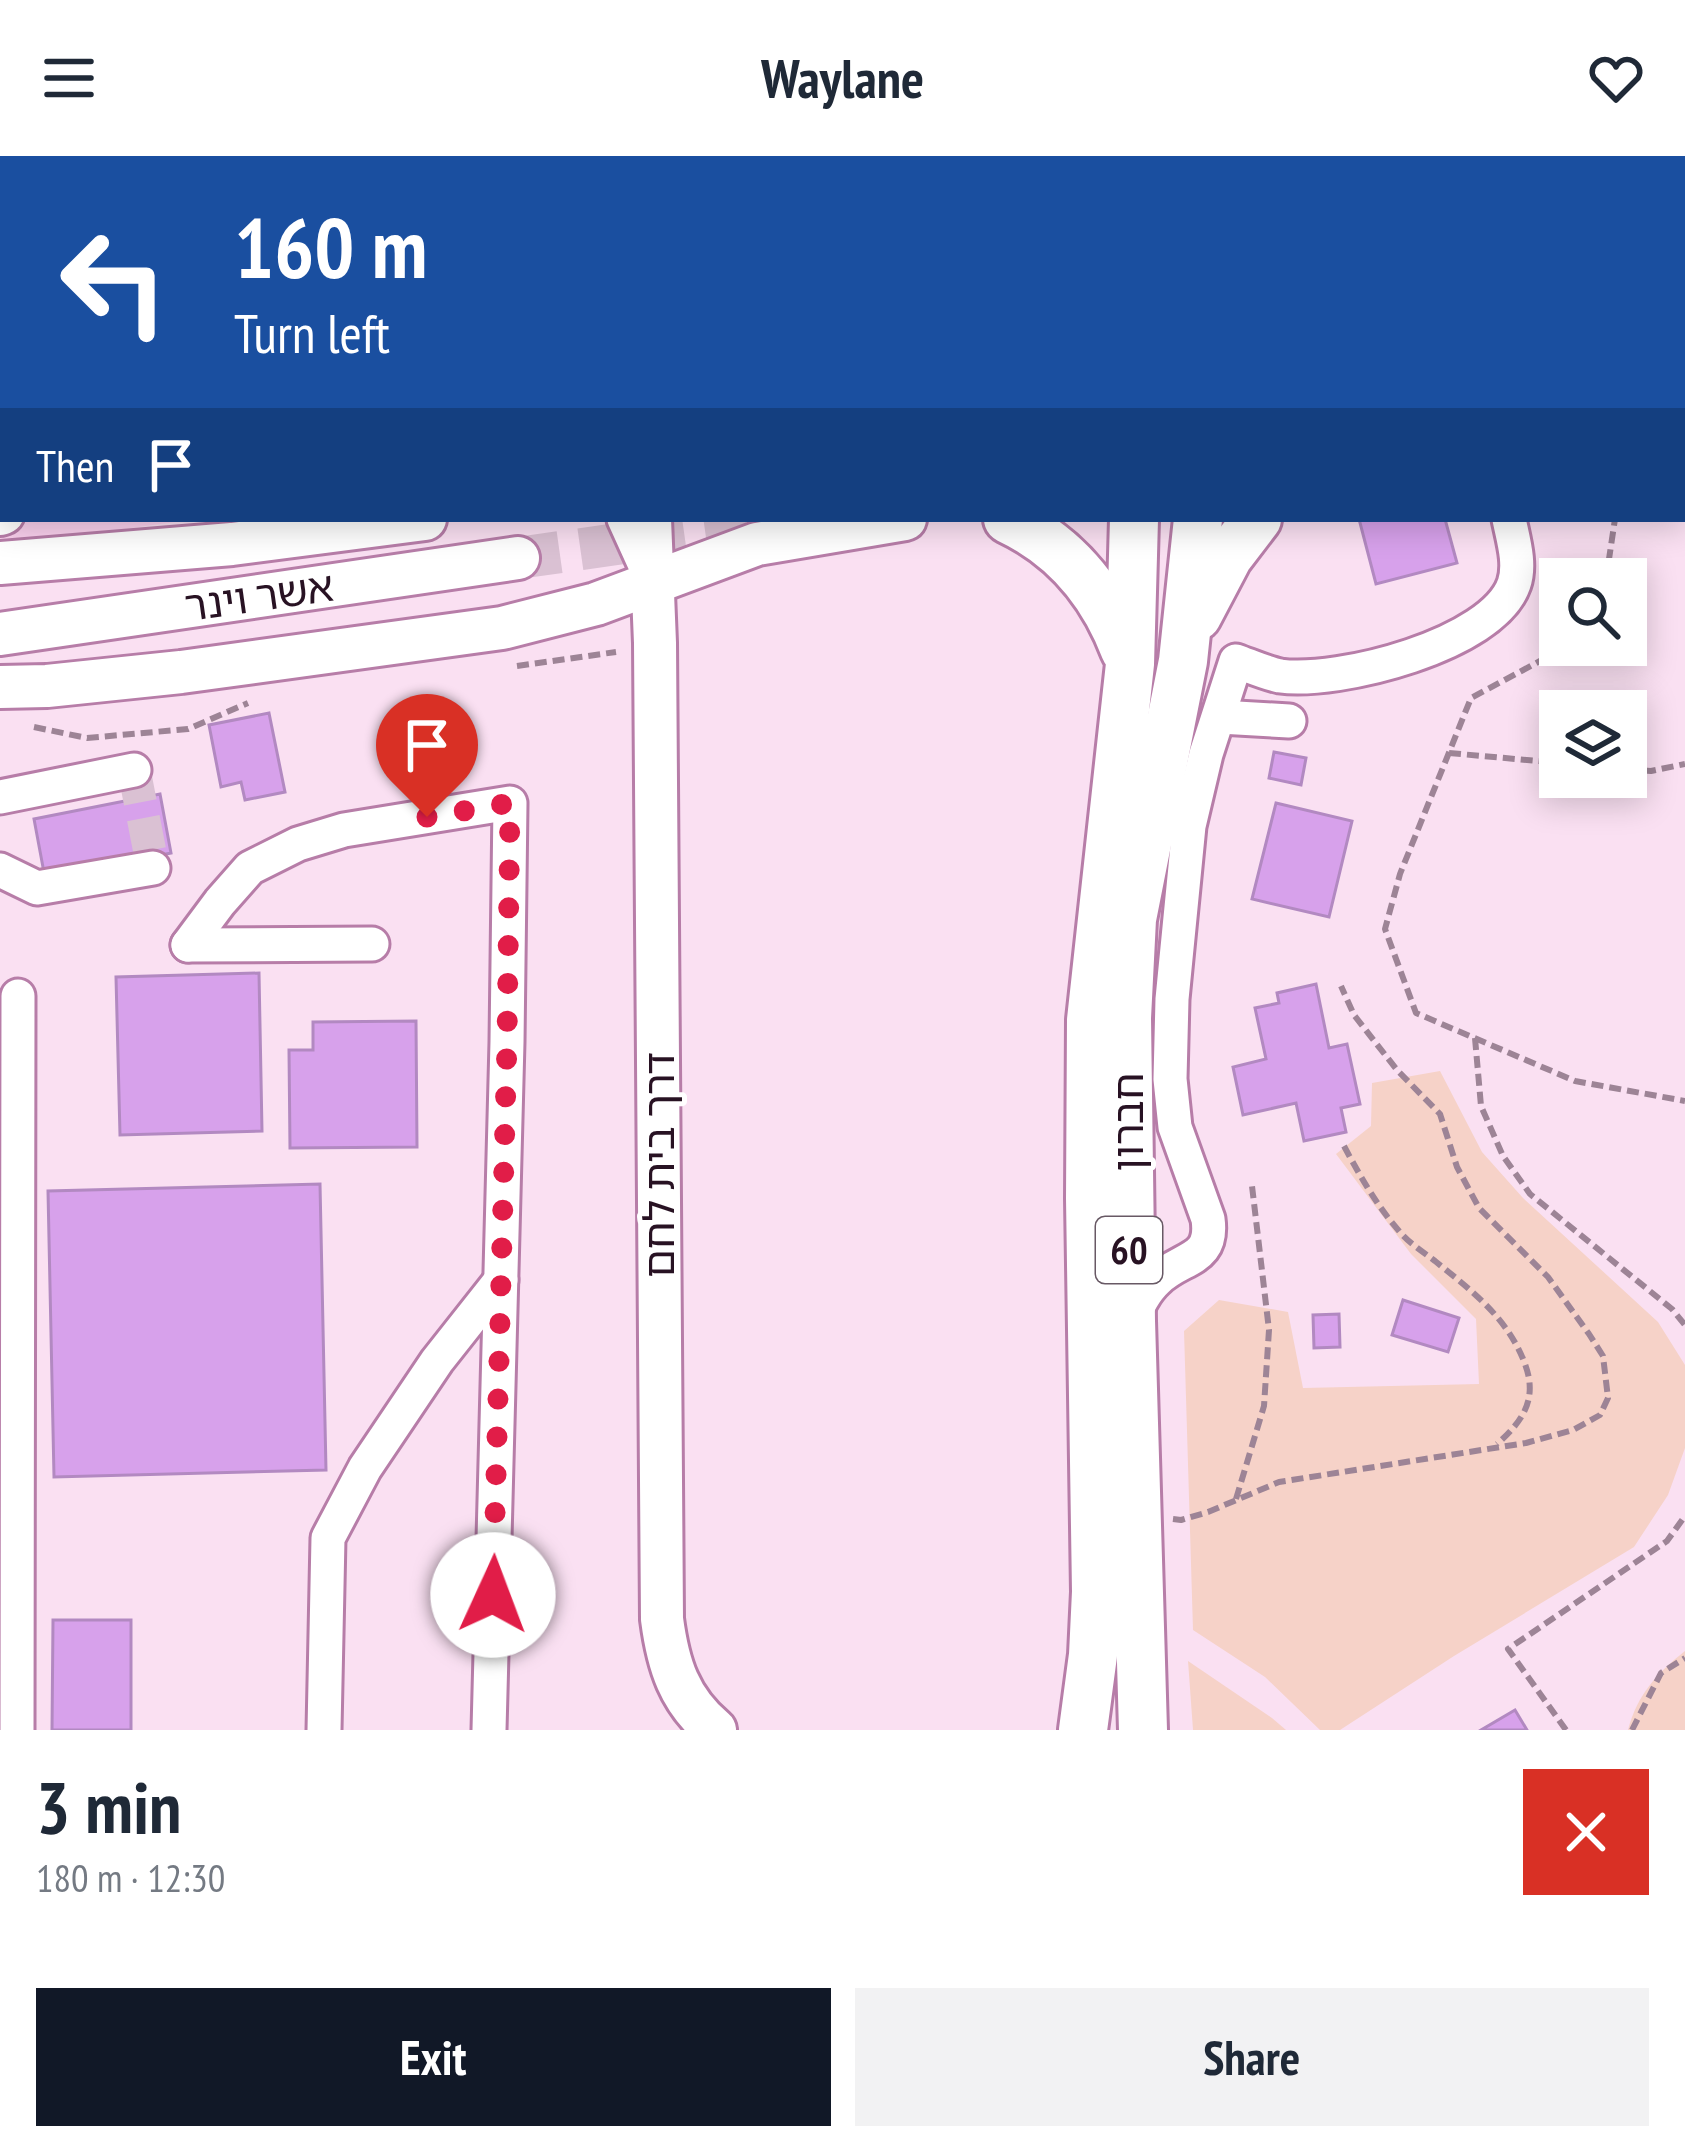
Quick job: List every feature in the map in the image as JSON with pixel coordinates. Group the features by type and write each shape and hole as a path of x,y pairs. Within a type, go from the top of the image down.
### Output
{"highway":[{"path":"1013,522 1040,537 1086,578 1114,620 1130,664"},
{"name":"חברון","path":"1082,1730 1096,1592 1091,1020 1130,664 1134,522"},
{"name":"חברון","path":"1143,1730 1127,1018 1132,919 1183,661 1198,522"},
{"path":"1183,661 1196,616 1213,582 1255,522"}],"main road":[{"name":"אשר וינר","path":"0,563 232,544 402,522"},
{"name":"דרך בית לחם","path":"650,522 662,1619 679,1690 716,1730"},
{"path":"0,687 181,672 445,637 551,617 757,544 887,522"},
{"name":"אשר וינר","path":"0,634 518,558"}],"street":[{"name":"דרך בית לחם","path":"625,522 654,584"},
{"path":"1131,1321 1154,1282 1205,1248 1210,1235 1175,1127 1170,1079 1172,998 1190,826 1206,754 1236,661 1279,676 1363,670 1475,628 1500,607 1514,585 1509,522"},
{"path":"1220,717 1289,721"},
{"path":"0,797 134,770"},
{"path":"372,944 188,945 250,868 298,844 344,830 510,803 489,1730"},
{"path":"0,870 38,888 153,868"},
{"path":"17,997 17,1730"},
{"path":"1129,1217 1135,1232 1155,1253 1184,1260"},
{"path":"324,1730 328,1538 365,1468 437,1360 501,1280"}],"path":[{"path":"1609,558 1615,522"},
{"path":"505,667 655,643"},
{"path":"1539,663 1471,698 1400,874 1385,929 1416,1013 1575,1081 1685,1101"},
{"path":"32,726 88,738 188,729 251,702"},
{"path":"1449,753 1539,761"},
{"path":"1647,771 1685,764"},
{"path":"1136,1507 1180,1520 1279,1482 1526,1443 1600,1415 1608,1398 1603,1356 1548,1277 1479,1208 1457,1167 1440,1114 1397,1070 1354,1015 1341,986"},
{"path":"1475,1038 1481,1106 1503,1156 1530,1194 1685,1325"},
{"path":"1344,1146 1402,1235 1478,1297 1512,1333 1531,1382 1529,1396 1512,1431 1494,1447"},
{"path":"1236,1499 1264,1406 1269,1330 1252,1186"},
{"path":"1566,1730 1508,1649 1667,1541 1685,1516"},
{"path":"1632,1730 1661,1673 1685,1658"}],"shaded area":[{"path":"0,522 175,522 0,546"},
{"path":"1440,1071 1482,1152 1523,1198 1658,1322 1685,1365 1685,1448 1668,1495 1634,1547 1340,1730 1320,1730 1265,1677 1193,1630 1184,1331 1219,1300 1288,1312 1303,1388 1479,1384 1476,1319 1411,1254 1336,1154 1371,1126 1372,1083"},
{"path":"1685,1651 1685,1730 1628,1730 1649,1686"},
{"path":"1188,1661 1272,1718 1286,1730 1193,1730"}],"building":[{"path":"1360,522 1446,522 1457,563 1376,584"},
{"path":"269,713 285,792 245,800 241,782 221,787 209,725"},
{"path":"1274,752 1306,758 1301,785 1269,778"},
{"path":"160,794 171,853 45,878 34,819"},
{"path":"1276,803 1352,821 1329,917 1252,899"},
{"path":"259,973 262,1131 120,1135 116,977"},
{"path":"1316,984 1329,1048 1347,1044 1360,1104 1341,1108 1346,1132 1304,1141 1296,1103 1243,1115 1233,1067 1266,1059 1255,1008 1279,1003 1277,993"},
{"path":"416,1021 417,1147 290,1148 289,1050 313,1050 313,1022"},
{"path":"320,1184 326,1470 54,1477 48,1191"},
{"path":"1403,1300 1459,1318 1448,1352 1392,1335"},
{"path":"1339,1314 1340,1347 1314,1348 1313,1315"},
{"path":"53,1620 131,1620 131,1730 52,1730"},
{"path":"1515,1710 1527,1730 1481,1730"}],"tunnel":[{"path":"518,558 773,522"},
{"path":"134,770 153,868"}],"route":[{"path":"427,817 510,803 493,1595"}]}
